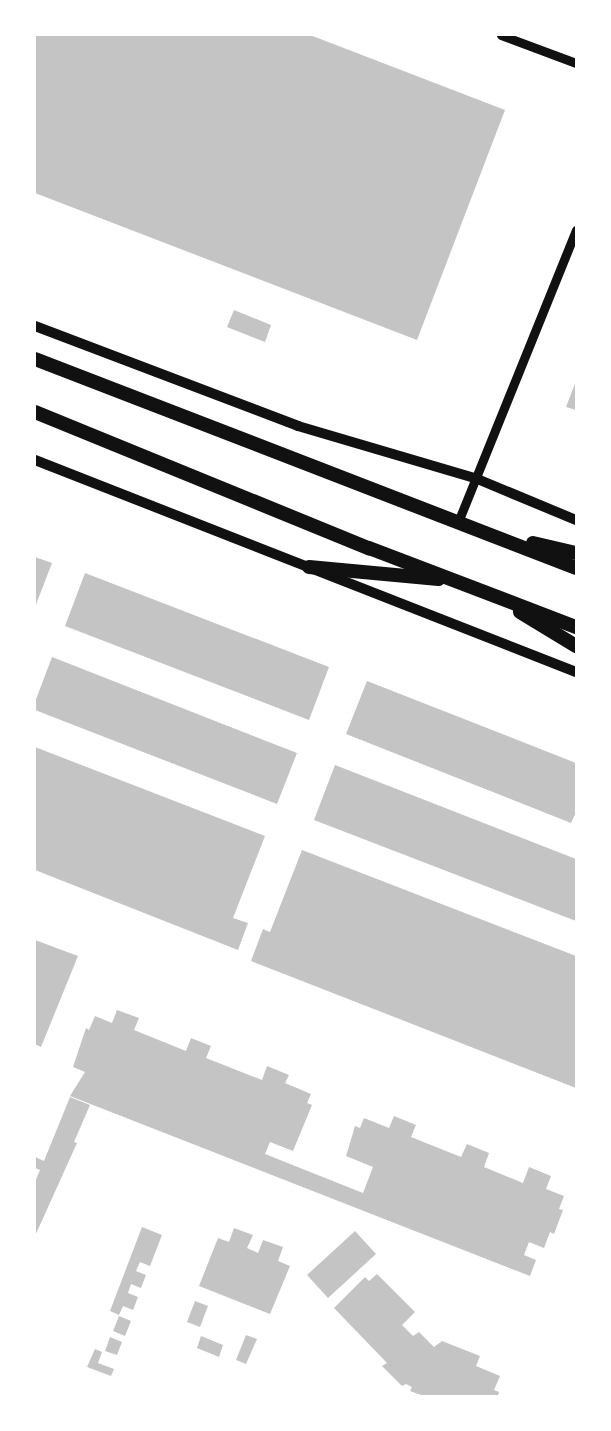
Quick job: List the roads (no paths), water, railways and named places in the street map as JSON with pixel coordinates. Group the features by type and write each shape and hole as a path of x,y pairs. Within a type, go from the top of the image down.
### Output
{"highway":[{"path":"35,359 576,568"},
{"path":"35,412 576,627"},
{"path":"482,531 576,553"},
{"path":"309,566 456,580"},
{"path":"489,593 576,646"}],"main road":[{"path":"35,326 298,426 475,478 576,520"},
{"path":"35,460 576,672"}],"street":[{"path":"502,35 576,63"},
{"path":"458,522 576,230"}]}
